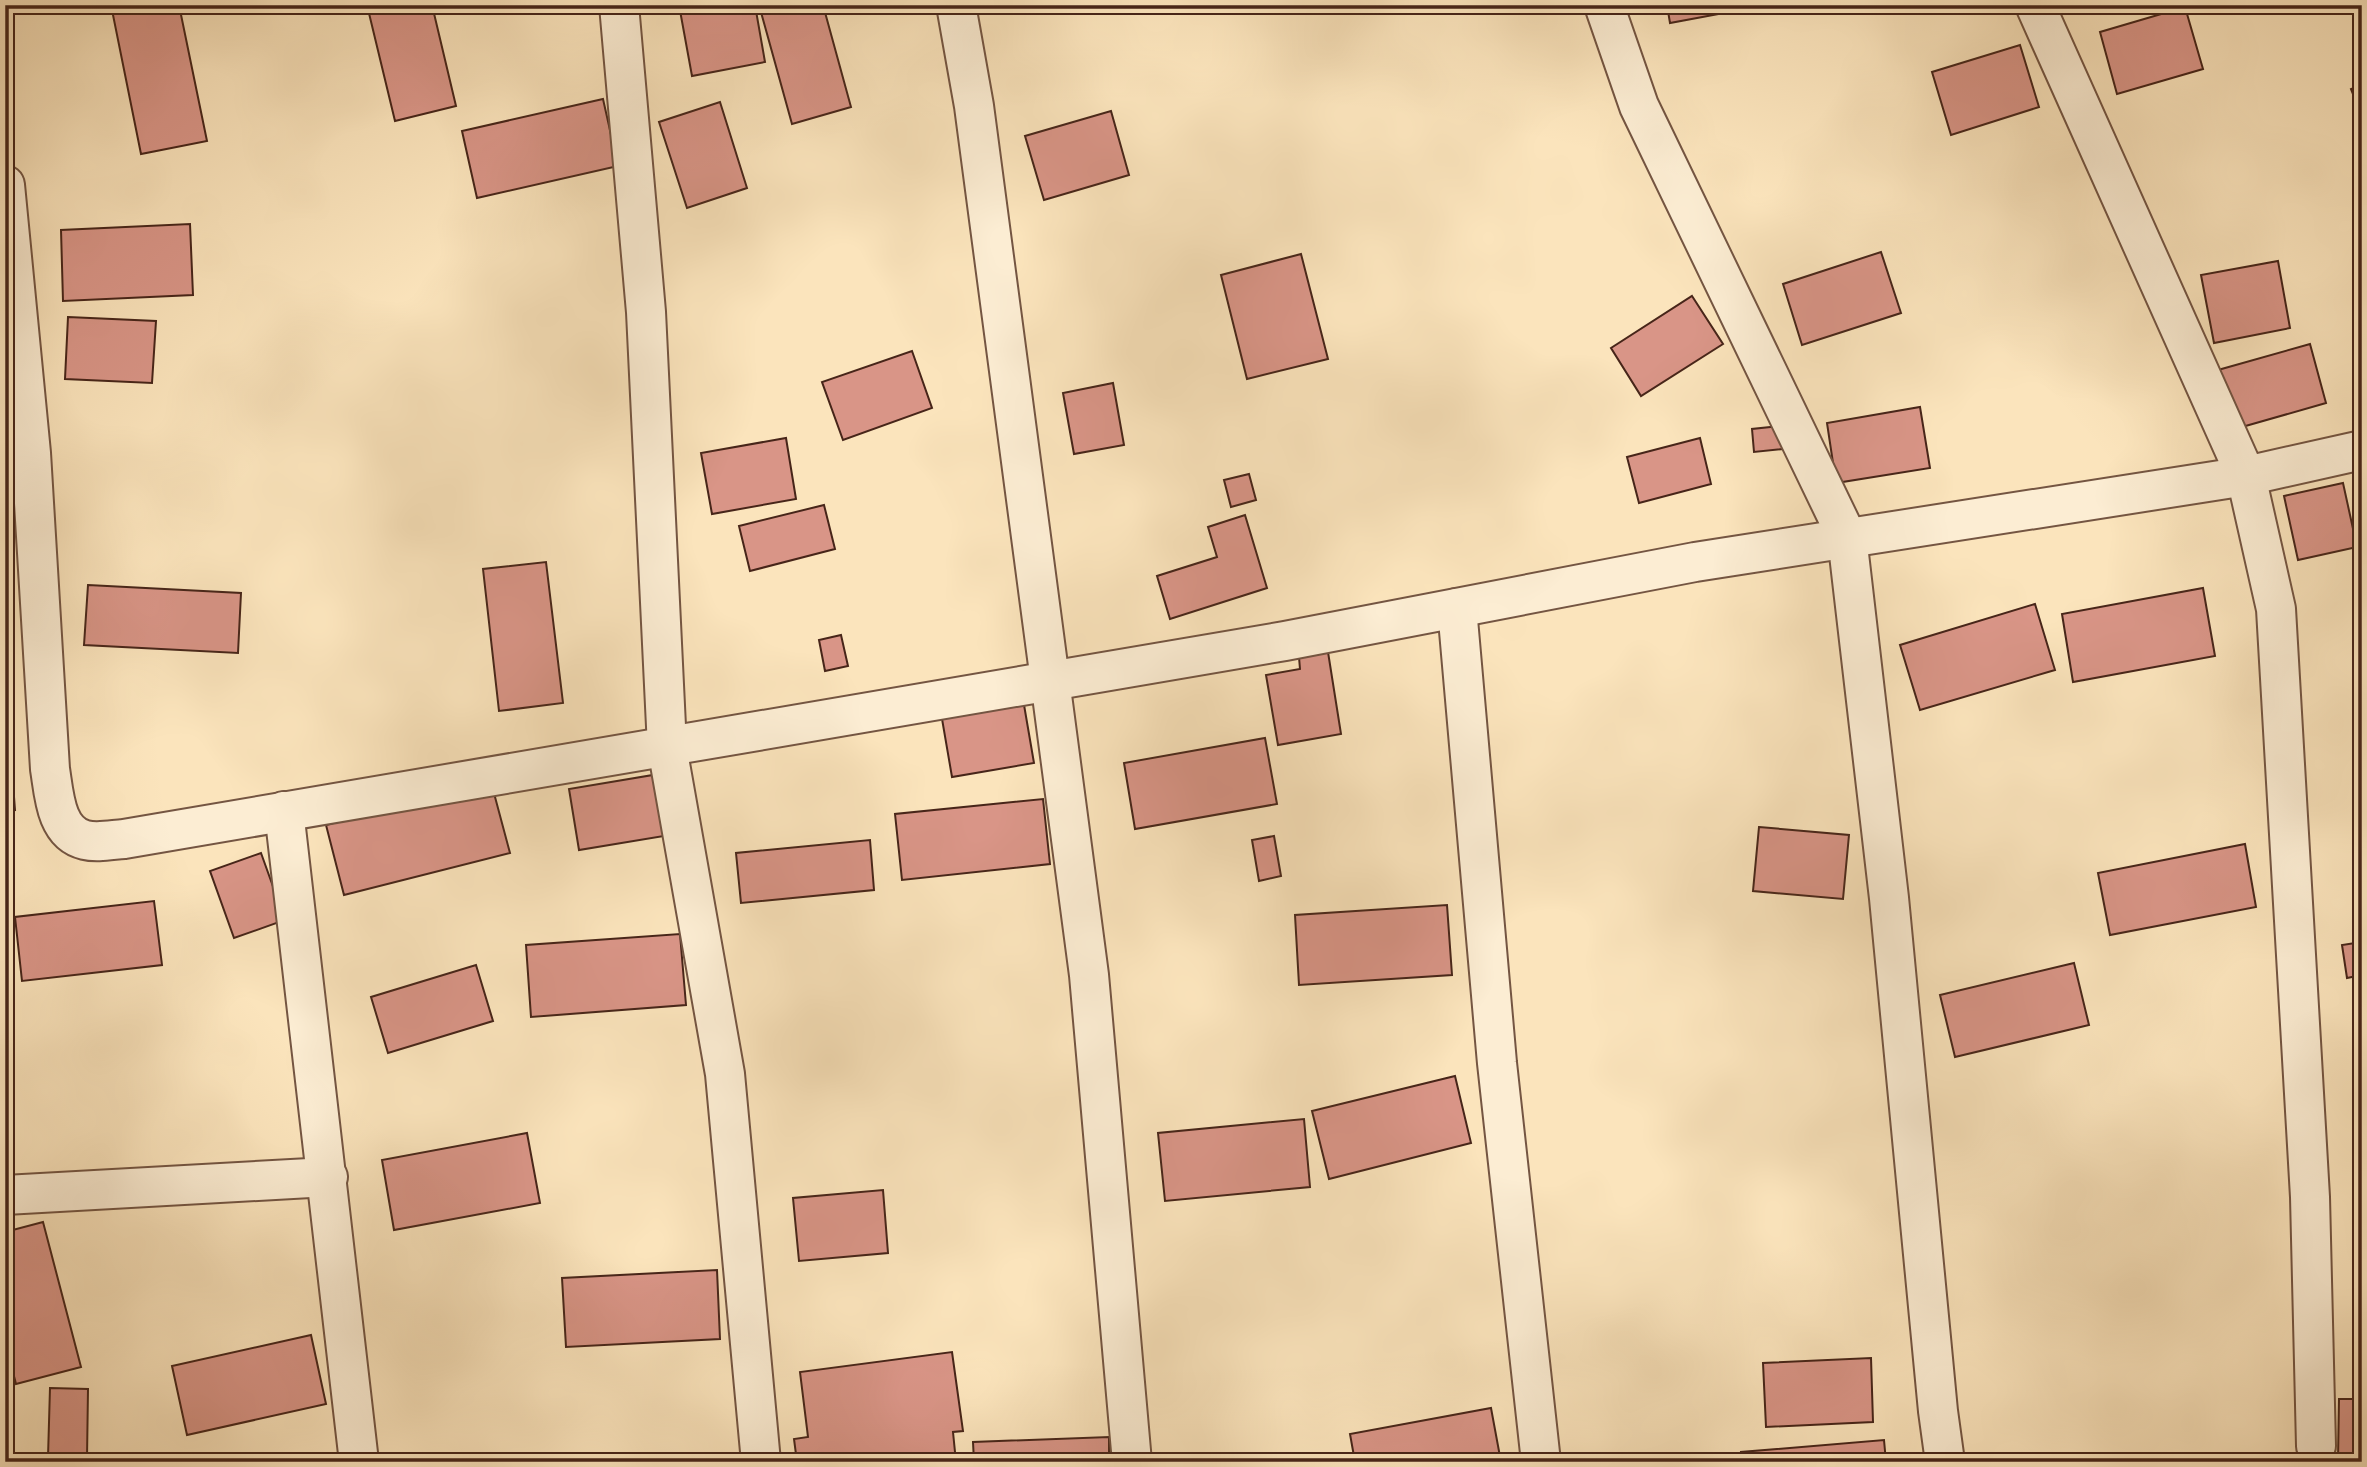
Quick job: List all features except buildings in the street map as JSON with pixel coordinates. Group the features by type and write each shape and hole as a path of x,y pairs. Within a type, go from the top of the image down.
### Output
{"street":[{"path":"619,5 646,312 667,747 725,1074 761,1462"},
{"path":"956,5 974,106 1089,975 1132,1462"},
{"path":"1604,5 1639,106 1847,537 1889,898 1945,1462"},
{"path":"2035,5 2246,476 2276,608 2310,1197 2316,1446"},
{"path":"5,185 31,453 50,769 57,810 68,830 82,840 99,842 1285,641 1695,562 2246,476 2362,450"},
{"path":"1457,608 1497,1063 1541,1462"},
{"path":"284,811 359,1462"},
{"path":"5,1195 327,1177"}]}
